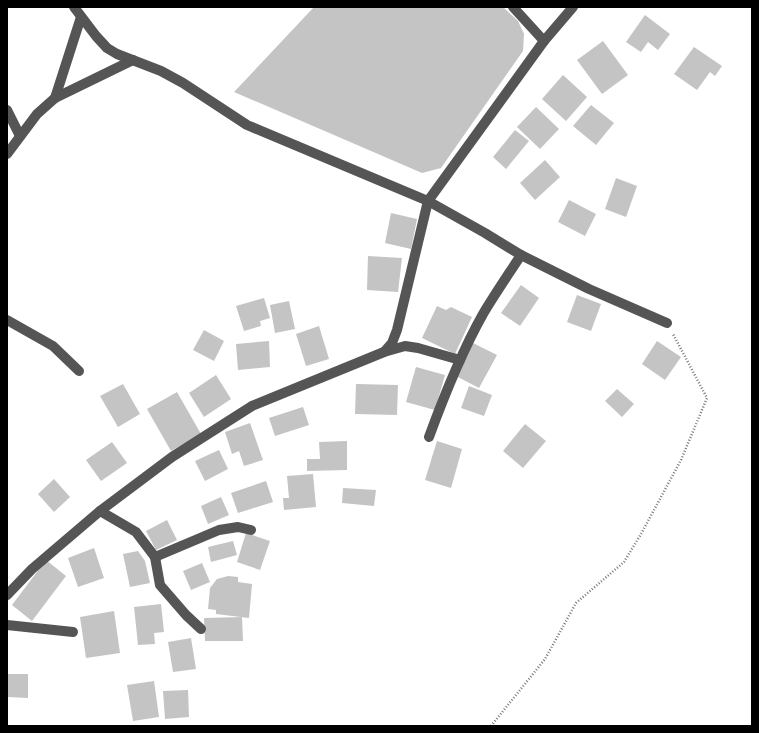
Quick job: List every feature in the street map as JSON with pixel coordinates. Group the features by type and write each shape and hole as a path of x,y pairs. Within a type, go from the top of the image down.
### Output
{"street":[{"path":"74,7 107,48 117,54 161,71 182,82 247,125 428,202 485,233 521,255 588,289 667,323"},
{"path":"513,7 544,41"},
{"path":"384,352 392,344 398,330 428,202 544,41 573,7"},
{"path":"55,98 81,16"},
{"path":"7,154 36,114 55,98 133,60"},
{"path":"7,110 20,136"},
{"path":"429,437 439,408 460,360 483,315 521,255"},
{"path":"7,320 53,346 79,370"},
{"path":"7,595 32,569 100,512 172,457 252,406 384,352 405,346 418,348 460,360"},
{"path":"100,512 136,532 155,557 160,585 166,595 201,629"},
{"path":"155,557 219,530 238,527 251,530"},
{"path":"7,625 74,632"}],"path":[{"path":"491,726 545,659 576,603 624,562 681,460 707,398 667,323"}],"building":[{"path":"314,7 503,7 518,21 524,34 523,51 441,168 422,173 234,92"},
{"path":"645,15 670,34 658,50 648,42 641,52 626,42"},
{"path":"603,41 628,75 602,94 577,60"},
{"path":"694,47 722,66 715,76 710,72 697,90 674,74"},
{"path":"563,75 587,97 566,121 542,99"},
{"path":"591,105 614,123 596,145 573,126"},
{"path":"536,107 559,129 540,149 517,127"},
{"path":"515,130 529,141 506,169 493,157"},
{"path":"545,160 560,177 535,200 520,183"},
{"path":"616,178 637,186 626,217 605,209"},
{"path":"569,200 596,214 585,236 558,222"},
{"path":"391,213 417,219 411,249 385,243"},
{"path":"368,256 402,258 398,292 367,290"},
{"path":"521,285 539,298 520,326 501,313"},
{"path":"577,295 601,304 591,331 567,322"},
{"path":"264,298 270,318 260,321 261,326 244,331 236,306"},
{"path":"289,301 295,329 275,333 270,305"},
{"path":"437,306 446,310 451,307 472,317 455,354 422,338"},
{"path":"319,326 329,359 306,366 296,334"},
{"path":"204,330 224,341 214,361 193,350"},
{"path":"269,341 270,367 238,370 236,344"},
{"path":"657,341 681,357 665,380 642,364"},
{"path":"473,343 497,355 479,388 456,376"},
{"path":"416,367 445,375 435,410 406,402"},
{"path":"216,375 231,399 204,417 189,393"},
{"path":"123,384 140,414 118,427 100,396"},
{"path":"356,384 398,385 397,415 355,414"},
{"path":"469,386 492,395 484,416 461,408"},
{"path":"617,389 634,404 622,417 605,401"},
{"path":"177,392 201,434 171,451 147,409"},
{"path":"303,407 309,425 275,436 269,418"},
{"path":"250,423 263,460 244,466 239,451 232,454 225,432"},
{"path":"525,424 546,441 523,468 503,451"},
{"path":"347,441 347,470 307,471 307,459 320,459 319,442"},
{"path":"437,441 462,449 451,488 425,480"},
{"path":"112,442 127,463 101,481 86,460"},
{"path":"219,450 228,469 205,481 195,461"},
{"path":"313,474 316,507 284,510 283,498 289,498 287,476"},
{"path":"54,479 70,497 54,512 38,494"},
{"path":"266,481 273,502 238,513 231,493"},
{"path":"343,488 376,490 374,506 342,503"},
{"path":"221,497 229,515 208,524 201,506"},
{"path":"167,520 177,540 156,550 146,531"},
{"path":"246,533 270,541 260,570 237,562"},
{"path":"233,541 237,555 211,562 208,547"},
{"path":"94,548 104,578 78,587 68,558"},
{"path":"138,551 145,561 150,583 130,587 123,554"},
{"path":"46,560 66,576 32,621 12,605"},
{"path":"202,563 210,582 191,590 183,571"},
{"path":"228,576 238,577 238,582 252,584 249,618 216,614 216,610 208,609 210,588 217,579"},
{"path":"161,604 164,632 154,633 155,644 138,645 134,607"},
{"path":"114,611 120,653 86,658 80,617"},
{"path":"242,617 243,641 205,641 204,618"},
{"path":"191,638 196,669 173,672 168,642"},
{"path":"7,674 28,674 28,698 7,697"},
{"path":"154,681 159,717 133,721 127,685"},
{"path":"188,690 189,717 165,719 163,691"}]}
